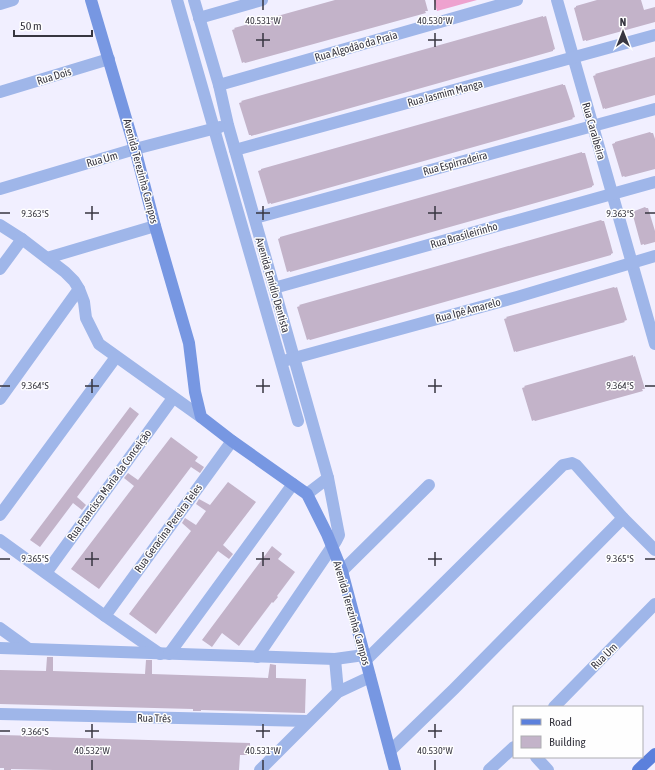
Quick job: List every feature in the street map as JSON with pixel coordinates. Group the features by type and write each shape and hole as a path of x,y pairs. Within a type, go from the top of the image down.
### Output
{"main road":[{"path":"638,770 655,754"}],"street":[{"path":"0,4 13,0"},
{"name":"Avenida Terezinha Campos","path":"92,0 108,59 136,149 155,226 189,343 195,392 201,417 307,494 332,546 342,571 395,770"},
{"name":"Avenida Emidio Dentista","path":"177,0 298,421"},
{"name":"Avenida Emidio Dentista","path":"194,0 328,478 338,530 337,539 257,657"},
{"path":"199,18 262,0"},
{"name":"Rua Algodão da Praia","path":"219,85 517,0"},
{"name":"Rua Caraibeira","path":"557,0 654,339"},
{"name":"Rua Jasmim Manga","path":"235,150 655,35"},
{"name":"Rua Dois","path":"0,92 108,59"},
{"name":"Rua Espirradeira","path":"255,218 655,109"},
{"name":"Rua Um","path":"0,189 136,149 228,125"},
{"name":"Rua Brasileirinho","path":"274,288 655,182"},
{"path":"0,225 22,239 65,272 74,281 79,288 84,302 86,318 100,344 201,417"},
{"path":"47,258 155,226"},
{"path":"0,269 22,239"},
{"name":"Rua Ipê Amarelo","path":"281,362 517,297 655,256"},
{"path":"0,399 79,288"},
{"path":"0,515 116,357"},
{"name":"Rua Francisca Maria da Conceição","path":"46,572 173,398"},
{"name":"Rua Geracina Pereira Teles","path":"105,616 232,441"},
{"path":"0,648 257,657 335,659 365,658 562,465 572,463 576,465 623,518 655,550"},
{"path":"307,494 328,478"},
{"path":"165,654 293,484"},
{"path":"342,571 428,485"},
{"path":"390,751 454,689 623,518"},
{"path":"0,540 105,616 165,654"},
{"name":"Rua Um","path":"555,706 655,604"},
{"path":"0,628 29,649"},
{"path":"335,659 338,692"},
{"path":"260,770 338,692 370,677"},
{"name":"Rua Três","path":"0,714 308,722"},
{"path":"489,770 513,748"},
{"path":"537,758 548,770"}],"shaded area":[{"path":"434,0 477,0 437,11"}],"building":[{"path":"335,0 425,0 428,11 425,11 426,13 242,63 232,30 235,29 234,28"},
{"path":"597,0 641,0 644,10 655,7 655,22 583,41 574,8 576,6"},
{"path":"546,16 555,49 553,51 251,136 249,135 239,103 242,102 241,101"},
{"path":"655,57 655,95 603,109 593,76 596,75 595,74"},
{"path":"563,84 565,85 572,106 575,117 572,118 573,119 268,204 258,171 261,169"},
{"path":"650,132 653,133 655,139 655,169 622,177 612,144"},
{"path":"582,152 585,153 594,185 592,187 287,272 278,239 280,237"},
{"path":"645,207 648,208 655,231 655,242 641,245 632,212"},
{"path":"601,220 604,221 610,242 613,253 611,255 307,340 297,307 300,306 299,305"},
{"path":"617,287 627,320 624,321 625,322 514,352 504,319 507,318 506,317"},
{"path":"633,355 633,357 635,356 645,389 642,389 643,391 532,421 522,388 525,387 524,386"},
{"path":"130,407 139,414 77,497 86,505 82,510 73,503 40,547 30,540"},
{"path":"171,437 198,457 195,461 204,467 200,473 191,467 99,589 71,569 134,486 124,478 128,473 138,480"},
{"path":"228,482 256,502 223,545 233,554 229,559 218,551 156,634 129,614 191,531 182,523 185,518 196,525 206,511 196,504 199,499 210,505"},
{"path":"272,546 282,554 278,559 295,572 277,596 278,597 273,603 272,602 239,646 222,633 212,647 202,640"},
{"path":"47,657 53,657 53,671 145,674 146,660 152,660 152,674 268,678 270,664 276,665 276,678 306,679 305,713 193,711 193,709 0,704 0,670 46,671"},
{"path":"0,735 47,735 47,737 250,743 250,755 240,755 239,770 4,770 4,768 0,768"}]}
